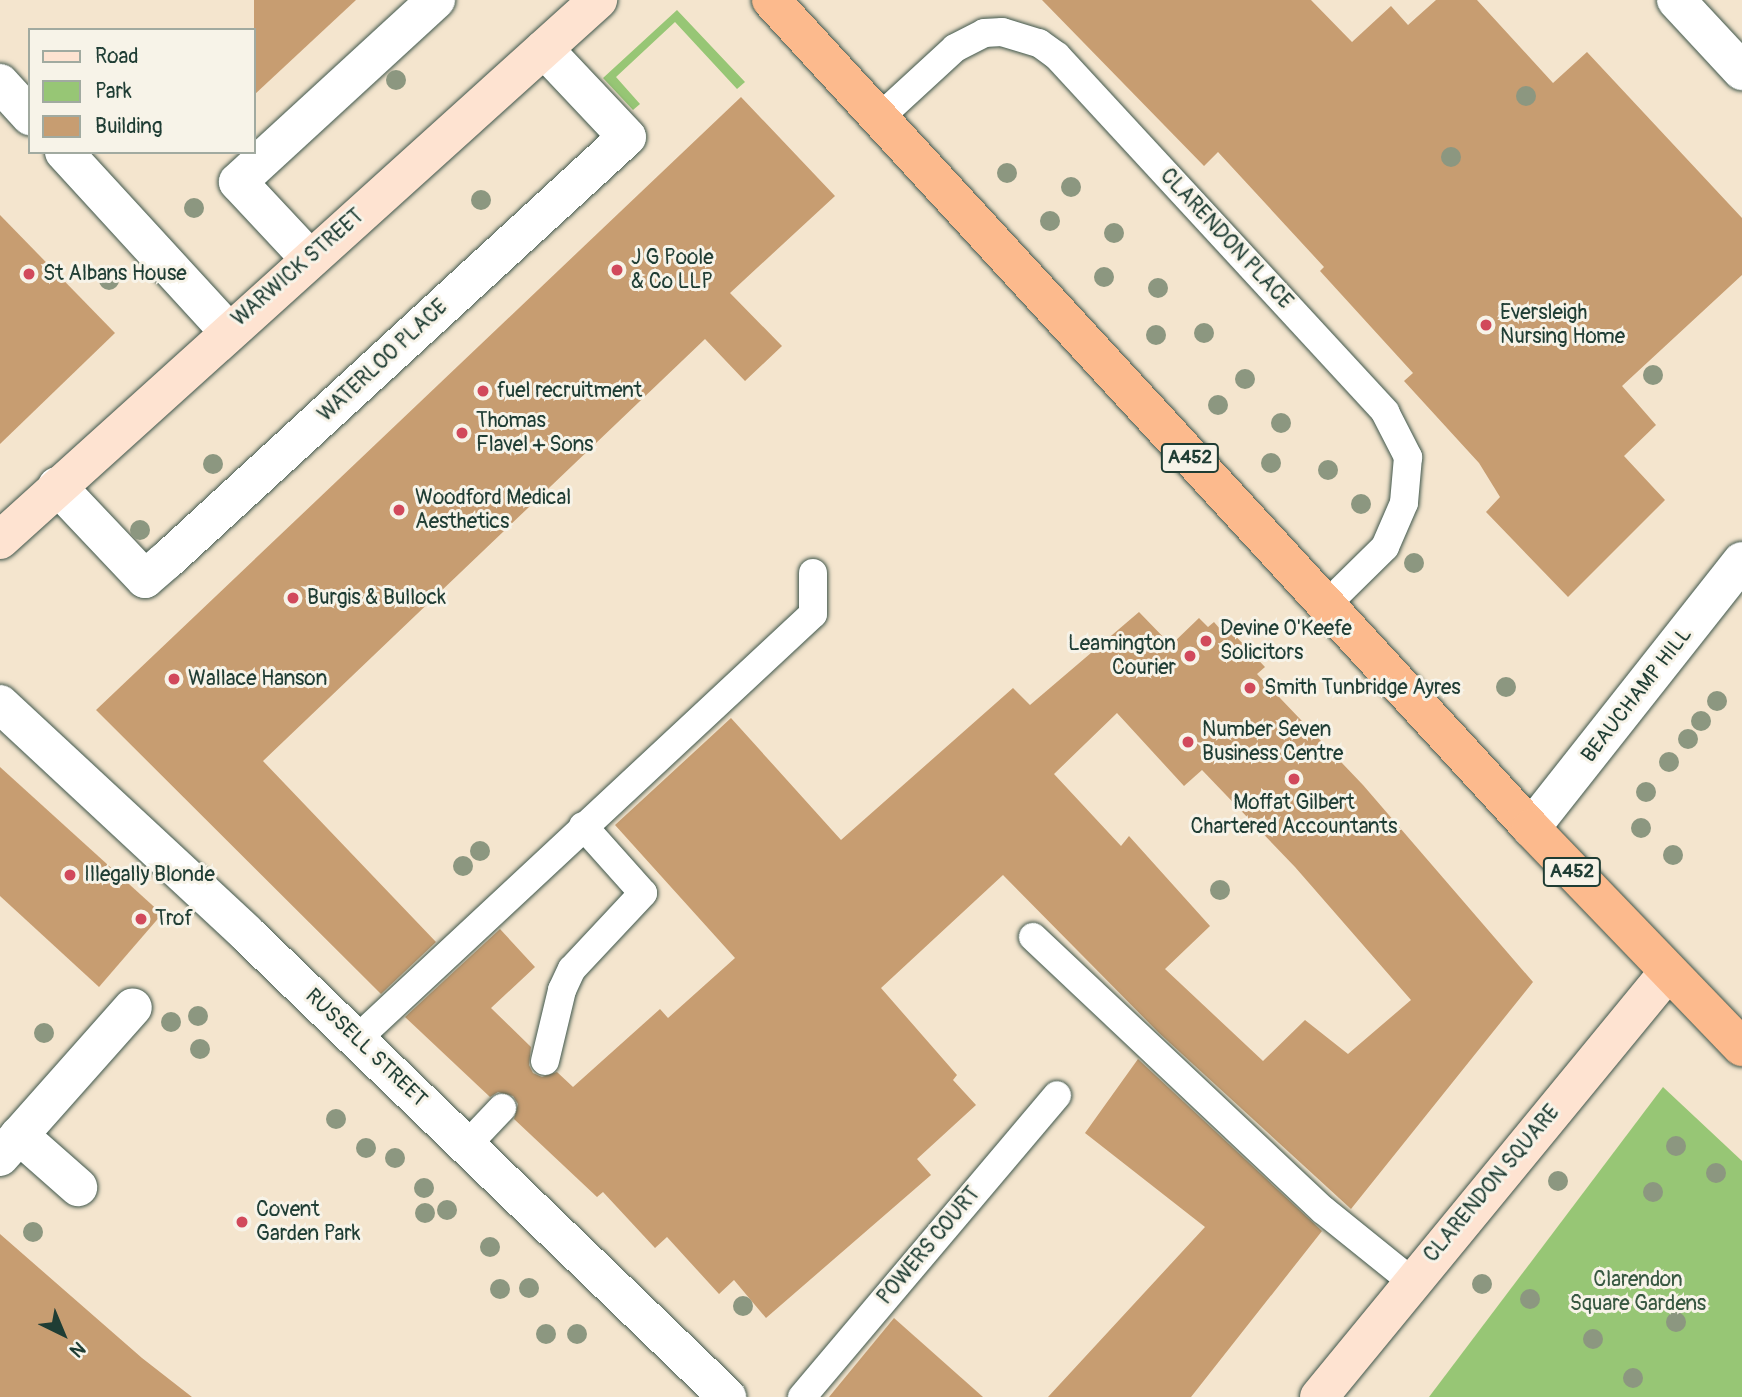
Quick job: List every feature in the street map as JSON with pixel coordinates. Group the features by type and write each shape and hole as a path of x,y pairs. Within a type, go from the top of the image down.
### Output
{"highway":[{"name":"A452","path":"771,0 1531,828 1742,1047"}],"main road":[{"name":"WARWICK STREET","path":"0,540 227,330 598,0"},
{"name":"CLARENDON SQUARE","path":"1319,1397 1411,1281 1668,972"}],"street":[{"path":"309,258 238,182 436,0"},
{"path":"1676,0 1742,71"},
{"name":"WATERLOO PLACE","path":"57,486 145,579 166,561 626,137 544,49"},
{"path":"0,83 28,114"},
{"path":"66,154 227,330"},
{"name":"BEAUCHAMP HILL","path":"1531,828 1742,561"},
{"name":"RUSSELL STREET","path":"0,704 357,1039 727,1397"},
{"path":"78,1187 10,1146 134,1007"}],"lane":[{"name":"CLARENDON PLACE","path":"879,118 955,48 984,33 1002,32 1039,43 1057,56 1385,412 1408,457 1405,503 1385,547 1326,605"},
{"path":"357,1039 583,825 813,614 813,573"},
{"path":"545,1061 562,990 572,969 643,893 583,825"},
{"path":"1032,937 1323,1210 1411,1281"},
{"name":"POWERS COURT","path":"802,1397 1057,1096"},
{"path":"467,1145 502,1108"}],"green space":[{"path":"677,10 745,82 737,89 675,22 616,77 640,104 633,110 603,78"},
{"name":"Clarendon Square Gardens","path":"1663,1087 1742,1161 1742,1397 1429,1397"}],"building":[{"path":"254,0 356,0 256,93"},
{"path":"1042,0 1311,0 1352,42 1391,6 1408,25 1436,0 1477,0 1553,83 1587,52 1742,218 1742,275 1622,386 1656,425 1624,456 1665,500 1568,597 1486,512 1500,497 1479,463 1404,381 1413,373 1320,271 1324,267 1218,152 1204,166"},
{"path":"741,97 835,196 730,293 782,346 745,381 705,339 263,761 436,942 381,994 96,710"},
{"name":"St Albans House","path":"0,215 115,333 0,444"},
{"path":"1139,612 1171,645 1199,618 1208,627 1214,622 1220,629 1225,625 1265,667 1257,674 1363,785 1533,982 1351,1209 1158,1032 1003,875 881,988 957,1075 953,1080 976,1105 917,1159 931,1175 766,1318 734,1280 719,1294 667,1237 655,1248 603,1192 597,1197 514,1119 518,1104 513,1096 498,1092 490,1097 405,1017 500,929 535,967 491,1008 531,1047 529,1065 533,1073 542,1077 557,1072 573,1087 660,1009 668,1018 735,958 615,825 731,718 841,840 1013,688 1030,705","holes":["1117,713 1184,786 1202,770 1295,867 1411,1000 1348,1054 1305,1020 1263,1061 1165,969 1210,926 1129,836 1121,846 1054,774"]},
{"path":"0,767 162,914 99,987 0,896"},
{"path":"1138,1059 1322,1231 1191,1397 1048,1397 1205,1227 1085,1133"},
{"path":"0,1234 142,1358 192,1397 0,1397"},
{"path":"894,1318 983,1397 829,1397"}],"place":[{"name":"J G Poole & Co LLP","path":"617,270"},
{"name":"St Albans House","path":"29,274"},
{"name":"Eversleigh Nursing Home","path":"1486,325"},
{"name":"fuel recruitment","path":"483,391"},
{"name":"Thomas Flavel + Sons","path":"462,433"},
{"name":"Woodford Medical Aesthetics","path":"399,510"},
{"name":"Burgis & Bullock","path":"293,598"},
{"name":"Devine O'Keefe Solicitors","path":"1206,641"},
{"name":"Leamington Courier","path":"1190,656"},
{"name":"Wallace Hanson","path":"174,679"},
{"name":"Smith Tunbridge Ayres","path":"1250,688"},
{"name":"Number Seven Business Centre","path":"1188,742"},
{"name":"Moffat Gilbert Chartered Accountants","path":"1294,779"},
{"name":"Illegally Blonde","path":"70,875"},
{"name":"Trof","path":"141,919"},
{"name":"Covent Garden Park","path":"242,1222"}]}
